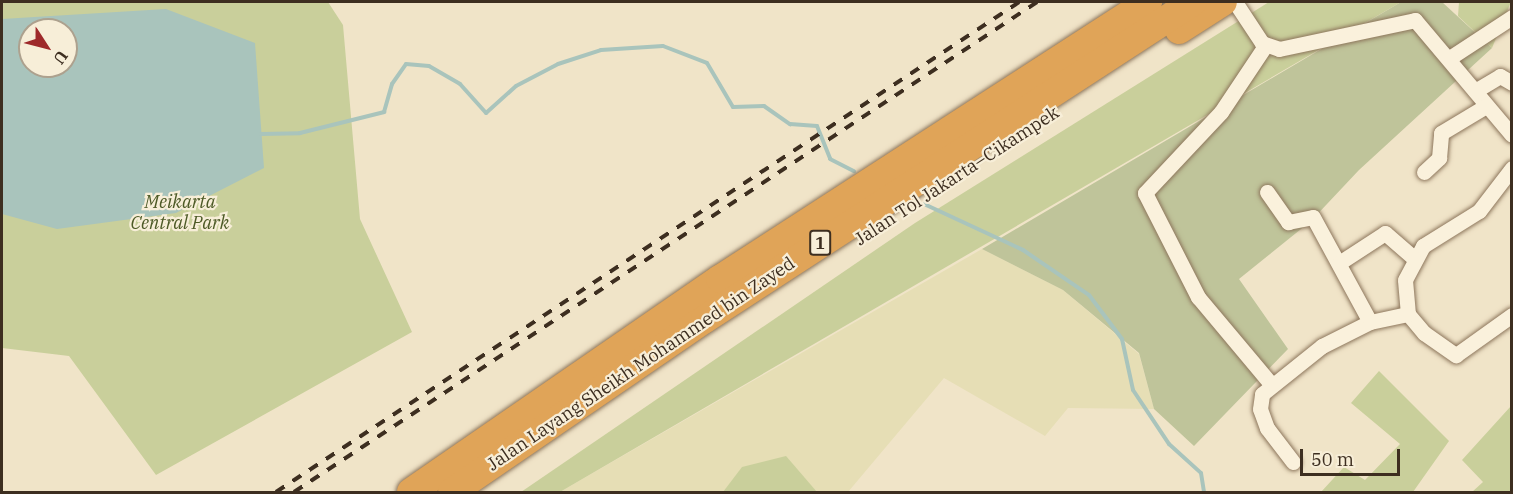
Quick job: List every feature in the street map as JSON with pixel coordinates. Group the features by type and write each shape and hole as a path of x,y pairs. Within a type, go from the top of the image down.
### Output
{"highway":[{"name":"1","path":"411,492 720,279 1148,2"},
{"name":"Jalan Layang Sheikh Mohammed bin Zayed","path":"420,492 759,260 1155,2"},
{"name":"Jalan Layang Sheikh Mohammed bin Zayed","path":"452,492 705,319 1193,2"},
{"name":"Jalan Tol Jakarta–Cikampek","path":"484,492 918,202 1223,2"}],"street":[{"path":"1235,2 1263,45"},
{"path":"1451,57 1512,17"},
{"path":"1263,45 1295,47 1384,22 1415,20 1451,57 1475,92 1512,135"},
{"path":"1263,45 1221,112 1144,193 1198,297 1271,384"},
{"path":"1475,92 1500,76 1512,83"},
{"path":"1424,172 1440,158 1441,133 1486,106"},
{"path":"1512,168 1479,211 1413,257 1405,280 1408,314 1424,333 1456,355 1512,315"},
{"path":"1267,192 1288,222 1312,217 1370,322"},
{"path":"1339,263 1385,234 1413,257"},
{"path":"1293,462 1262,417 1262,394 1271,384 1322,346 1370,322 1408,314"}],"shaded area":[{"path":"982,249 1063,290 1139,354 1154,409 1068,408 1045,436 944,378 848,492 560,492"}],"green space":[{"name":"Meikarta Central Park","path":"2,2 328,2 343,25 360,219 412,332 156,475 69,356 2,348"},
{"path":"1269,2 1401,2 560,492 521,492 915,223"},
{"path":"1401,2 1442,2 1492,48 1359,170 1311,221 1239,279 1288,349 1194,446 1154,409 1139,353 1063,290 982,249"},
{"path":"1459,2 1511,2 1492,48 1458,16"},
{"path":"1379,371 1449,441 1413,492 1321,492 1344,467 1365,480 1400,444 1351,403"},
{"path":"1511,406 1511,492 1472,492 1483,482 1462,460"},
{"path":"786,456 817,492 723,492 742,467"}],"water":[{"path":"166,9 255,43 264,168 176,213 57,229 2,214 2,19 18,18 18,78 78,78 78,18 18,18"}],"waterway":[{"path":"261,134 300,133 384,112 392,84 406,64 429,66 460,84 486,113 516,86 558,64 601,50 663,46 707,63 733,107 764,106 790,124 817,126 830,159 854,171"},
{"path":"924,204 1023,250 1089,295 1122,339 1133,390 1169,444 1201,473 1204,492"}],"railway":[{"path":"276,492 1019,2"},
{"path":"294,492 1037,2"}]}
